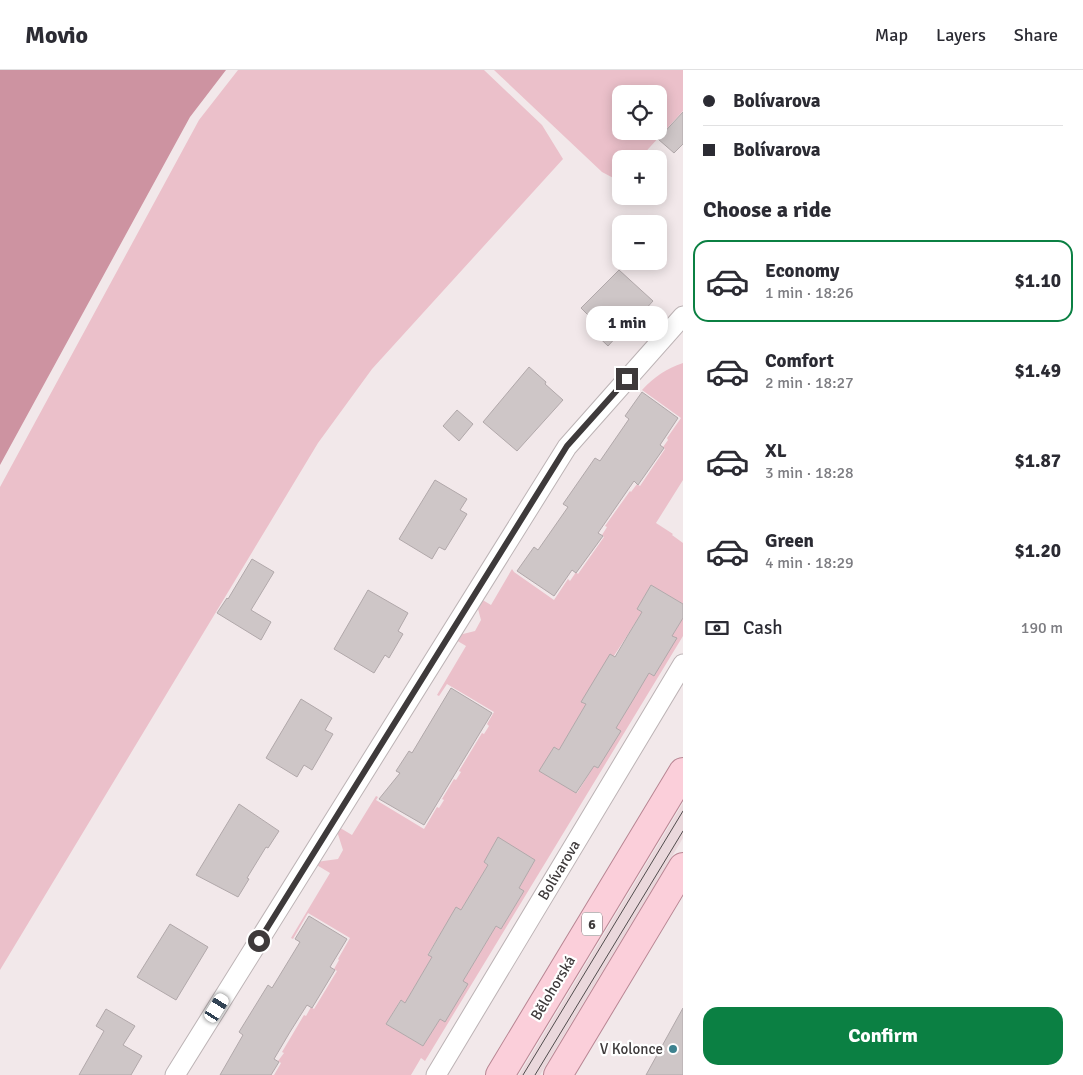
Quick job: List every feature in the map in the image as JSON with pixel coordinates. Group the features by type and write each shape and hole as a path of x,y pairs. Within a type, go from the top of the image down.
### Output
{"main road":[{"name":"Bělohorská","path":"500,1075 683,772"},
{"path":"558,1075 683,867"}],"street":[{"path":"175,1075 567,446 683,316"},
{"name":"Bolívarova","path":"436,1075 683,664"}],"shaded area":[{"path":"0,70 226,70 190,117 0,465"},
{"path":"238,70 484,70 542,125 563,159 372,369 318,443 0,970 0,487 199,120"},
{"path":"494,70 683,70 683,111 667,128 667,85 612,85 612,140 656,140 647,150 612,150 612,177 602,172"},
{"path":"683,363 683,480 656,523 683,543 683,604 651,585 637,609 642,612 582,702 586,704 559,750 554,747 540,771 577,793 594,766 598,768 620,731 616,728 649,673 654,676 676,639 672,636 683,618 683,636 425,1061 421,1058 411,1075 274,1075 281,1063 278,1061 284,1053 282,1052 304,1015 306,1016 311,1007 314,1009 337,971 334,969 350,938 308,913 293,939 291,938 330,873 315,864 316,862 338,859 343,850 337,826 352,835 376,796 378,797 376,800 424,829 437,807 439,808 444,800 442,799 454,779 456,780 461,772 459,771 482,733 484,734 489,726 487,724 494,712 447,684 439,696 437,695 466,646 451,637 475,631 481,620 476,596 491,605 512,569 554,600 568,579 570,581 576,572 578,574 604,537 602,535 607,527 605,526 630,491 637,484 640,486 665,449 663,447 668,440 667,438 681,418 642,390 666,370","holes":["498,838 535,860 519,888 524,891 501,929 496,926 463,981 445,1022 440,1019 423,1046 386,1024 400,1001 405,1003 432,957 428,954 456,908 461,910 488,865 484,862"]},
{"path":"683,803 683,838 540,1075 519,1075"}],"building":[{"path":"683,112 683,144 674,153 659,140 667,140 667,129"},
{"path":"619,270 653,301 608,346 587,326 593,320 581,308"},
{"path":"529,367 563,400 517,451 483,422"},
{"path":"642,392 678,418 660,445 664,448 638,485 634,481 598,533 603,536 576,573 572,570 554,596 517,571 534,547 538,550 568,507 563,504 595,458 600,461 629,419 625,416"},
{"path":"457,410 473,424 459,441 443,426"},
{"path":"435,480 467,499 460,510 467,514 445,550 439,547 432,559 399,539"},
{"path":"252,559 274,572 251,610 271,622 261,640 217,613 228,599"},
{"path":"651,585 683,604 683,618 672,636 677,638 654,676 649,673 616,728 621,731 598,768 594,766 576,793 539,771 554,747 559,750 586,704 581,702 610,654 615,657 642,612 637,609"},
{"path":"368,590 408,613 398,631 403,634 389,658 385,655 374,673 334,649"},
{"path":"451,688 492,713 424,825 379,799 400,773 396,771 409,751 412,753"},
{"path":"301,699 332,718 325,730 333,734 312,770 304,765 297,777 266,758"},
{"path":"239,804 279,831 268,848 266,847 238,897 196,875"},
{"path":"498,837 535,860 519,888 524,891 501,929 496,926 463,981 468,984 445,1022 440,1019 423,1046 386,1024 401,1000 405,1003 432,957 428,955 456,907 461,910 488,865 484,862"},
{"path":"309,916 347,939 330,967 335,970 312,1008 307,1005 290,1032 274,1059 279,1062 271,1075 220,1075 243,1035 239,1032 268,985 272,988 300,942 295,939"},
{"path":"170,924 208,947 176,1000 137,977"},
{"name":"V Kolonce","path":"683,1008 683,1075 646,1075"},
{"path":"106,1009 135,1026 123,1045 142,1056 131,1075 79,1075 104,1031 96,1026"}],"tram line":[{"path":"523,1075 683,811"},
{"path":"535,1075 683,831"}],"place":[{"name":"V Kolonce","path":"673,1049"}],"route":[{"path":"259,941 567,446 627,379"}]}
